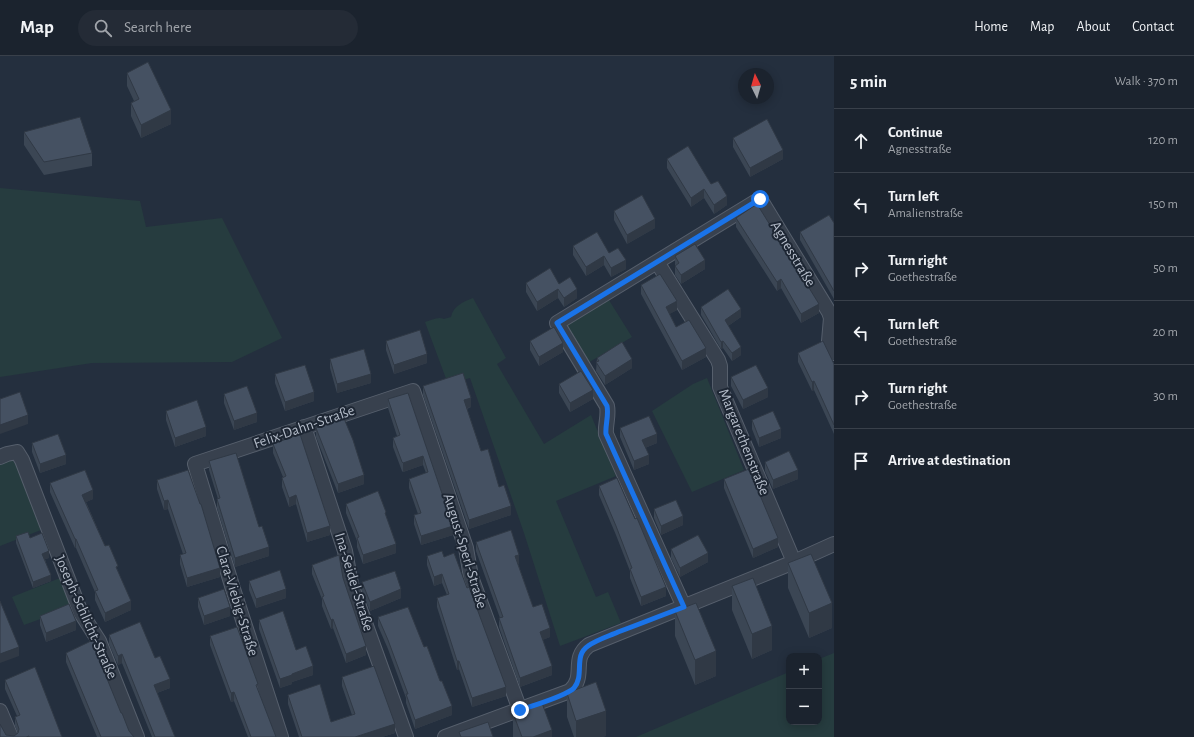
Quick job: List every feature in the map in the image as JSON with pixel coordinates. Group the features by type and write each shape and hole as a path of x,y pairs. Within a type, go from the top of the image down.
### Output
{"street":[{"name":"Agnesstraße","path":"684,607 606,434 605,427 608,414 607,406 557,323 760,199 829,312 831,318 829,341 834,353"},
{"name":"Margarethenstraße","path":"657,262 718,360 720,366 720,387 794,562"},
{"name":"Felix-Dahn-Straße","path":"195,464 413,391"},
{"name":"August-Sperl-Straße","path":"413,391 466,548 472,577 520,710"},
{"name":"Ina-Seidel-Straße","path":"304,427 345,551 351,584 406,737"},
{"name":"Joseph-Schlicht-Straße","path":"0,457 17,452 22,460 81,613 99,641 137,737"},
{"name":"Clara-Viebig-Straße","path":"195,464 232,589 281,737"},
{"path":"445,737 570,691 574,687 579,675 579,660 582,652 588,646 609,636 794,562 834,544"},
{"path":"0,711 11,737"}],"green space":[{"path":"0,188 140,201 146,227 222,218 282,338 232,362 92,363 0,377"},
{"path":"607,297 632,337 586,364 567,329 569,321"},
{"path":"473,298 506,358 497,364 544,444 591,415 616,476 556,501 596,597 608,592 621,623 560,646 524,533 470,378 448,384 425,322 437,318 444,319 451,317 456,307"},
{"path":"707,378 744,470 692,492 652,411 693,384"},
{"path":"8,461 13,461 16,464 41,530 0,546 0,465"},
{"path":"60,578 71,608 24,625 12,597"},
{"path":"834,653 834,737 636,737 786,673 786,725 822,725 822,658"}],"building":[{"path":"148,62 171,110 141,125 131,103 139,99 127,73"},
{"path":"80,117 92,153 44,162 24,132"},
{"path":"767,119 783,150 750,168 733,138"},
{"path":"688,146 711,184 718,181 727,196 714,205 704,189 691,198 667,159"},
{"path":"642,195 655,219 627,235 614,211"},
{"path":"757,204 819,304 801,314 781,279 777,282 736,218"},
{"path":"829,215 834,223 834,291 800,232"},
{"path":"597,232 609,253 618,248 626,260 611,268 604,256 586,267 573,246"},
{"path":"695,244 705,260 681,275 675,266 679,263 675,256"},
{"path":"550,268 559,284 570,277 577,289 564,298 558,289 537,302 526,283"},
{"path":"660,274 677,301 666,307 676,327 689,320 706,348 682,361 641,285"},
{"path":"728,289 741,309 725,320 741,347 732,353 723,341 721,342 701,307"},
{"path":"554,327 563,343 539,357 530,341"},
{"path":"420,330 427,354 394,365 386,341"},
{"path":"823,341 834,364 834,425 814,381 812,382 798,353"},
{"path":"622,342 632,359 605,376 596,362 599,361 597,358"},
{"path":"364,349 371,374 337,384 330,359"},
{"path":"305,365 314,392 285,402 275,374"},
{"path":"756,365 768,388 743,400 731,377"},
{"path":"581,371 593,390 570,403 559,384"},
{"path":"463,373 471,398 464,400 481,451 488,449 499,487 504,485 511,506 469,520 423,386"},
{"path":"247,386 257,413 234,421 224,394"},
{"path":"20,392 28,415 0,425 0,399"},
{"path":"408,393 453,526 421,536 414,515 421,513 409,479 428,472 423,456 403,463 402,462 393,438 400,435 388,399"},
{"path":"197,400 206,427 175,438 166,411"},
{"path":"773,411 781,429 759,438 752,420"},
{"path":"343,416 353,440 364,475 338,484 316,428"},
{"path":"649,416 657,434 642,440 649,455 634,461 620,428"},
{"path":"58,434 66,455 40,464 32,443"},
{"path":"300,434 330,526 307,533 296,495 289,498 282,478 286,476 273,444"},
{"path":"789,451 798,470 773,480 765,462"},
{"path":"236,453 259,527 262,526 269,547 235,558 217,499 220,498 209,461"},
{"path":"749,469 778,538 753,549 724,479"},
{"path":"85,470 93,490 82,495 105,546 109,545 118,566 116,567 131,601 105,613 95,591 98,590 50,483"},
{"path":"188,470 201,504 220,568 187,578 180,555 186,553 168,500 164,501 157,480"},
{"path":"617,478 635,519 637,518 666,587 641,597 630,569 632,568 599,486"},
{"path":"378,491 396,544 363,555 357,538 359,537 346,504"},
{"path":"676,500 683,516 661,526 654,509"},
{"path":"511,530 519,555 515,556 533,607 542,604 550,628 540,632 552,666 520,678 499,618 503,617 476,542"},
{"path":"28,532 30,538 42,533 49,551 42,554 51,575 33,582 16,536"},
{"path":"698,535 708,553 680,568 671,549"},
{"path":"442,551 444,557 454,553 467,588 469,587 506,687 472,698 459,661 457,661 437,598 449,594 442,574 434,577 427,556"},
{"path":"811,554 832,603 809,613 788,563"},
{"path":"339,555 343,578 366,646 346,654 333,619 331,620 322,597 324,596 312,565"},
{"path":"280,570 286,589 256,599 249,581"},
{"path":"395,571 401,589 370,602 362,582"},
{"path":"753,578 772,626 752,634 732,586"},
{"path":"224,589 230,607 204,616 198,598"},
{"path":"0,601 19,647 0,654"},
{"path":"696,603 716,651 695,660 675,611"},
{"path":"69,604 76,621 46,633 40,616"},
{"path":"408,607 424,647 427,646 440,681 442,681 452,706 415,720 406,694 408,694 378,617"},
{"path":"283,611 296,650 306,646 313,666 280,679 259,620"},
{"path":"140,622 155,658 160,656 170,679 154,685 175,737 155,737 122,654 118,656 109,635"},
{"path":"237,627 258,684 256,685 276,737 251,737 234,692 231,693 210,636"},
{"path":"93,640 121,713 129,731 134,737 101,737 66,653"},
{"path":"374,666 395,724 355,737 302,737 288,695 320,684 331,722 355,714 342,677"},
{"path":"35,667 62,737 0,737 0,724 6,735 14,736 18,733 19,729 15,717 20,715 5,680"},
{"path":"596,682 606,711 576,721 567,693"},
{"path":"542,703 552,730 533,737 522,737 513,713"},
{"path":"488,722 493,737 461,737 459,732"}],"route":[{"path":"520,710 570,691 578,680 579,660 582,652 588,646 609,636 684,607 606,434 605,427 608,414 607,406 557,323 760,199"}]}
